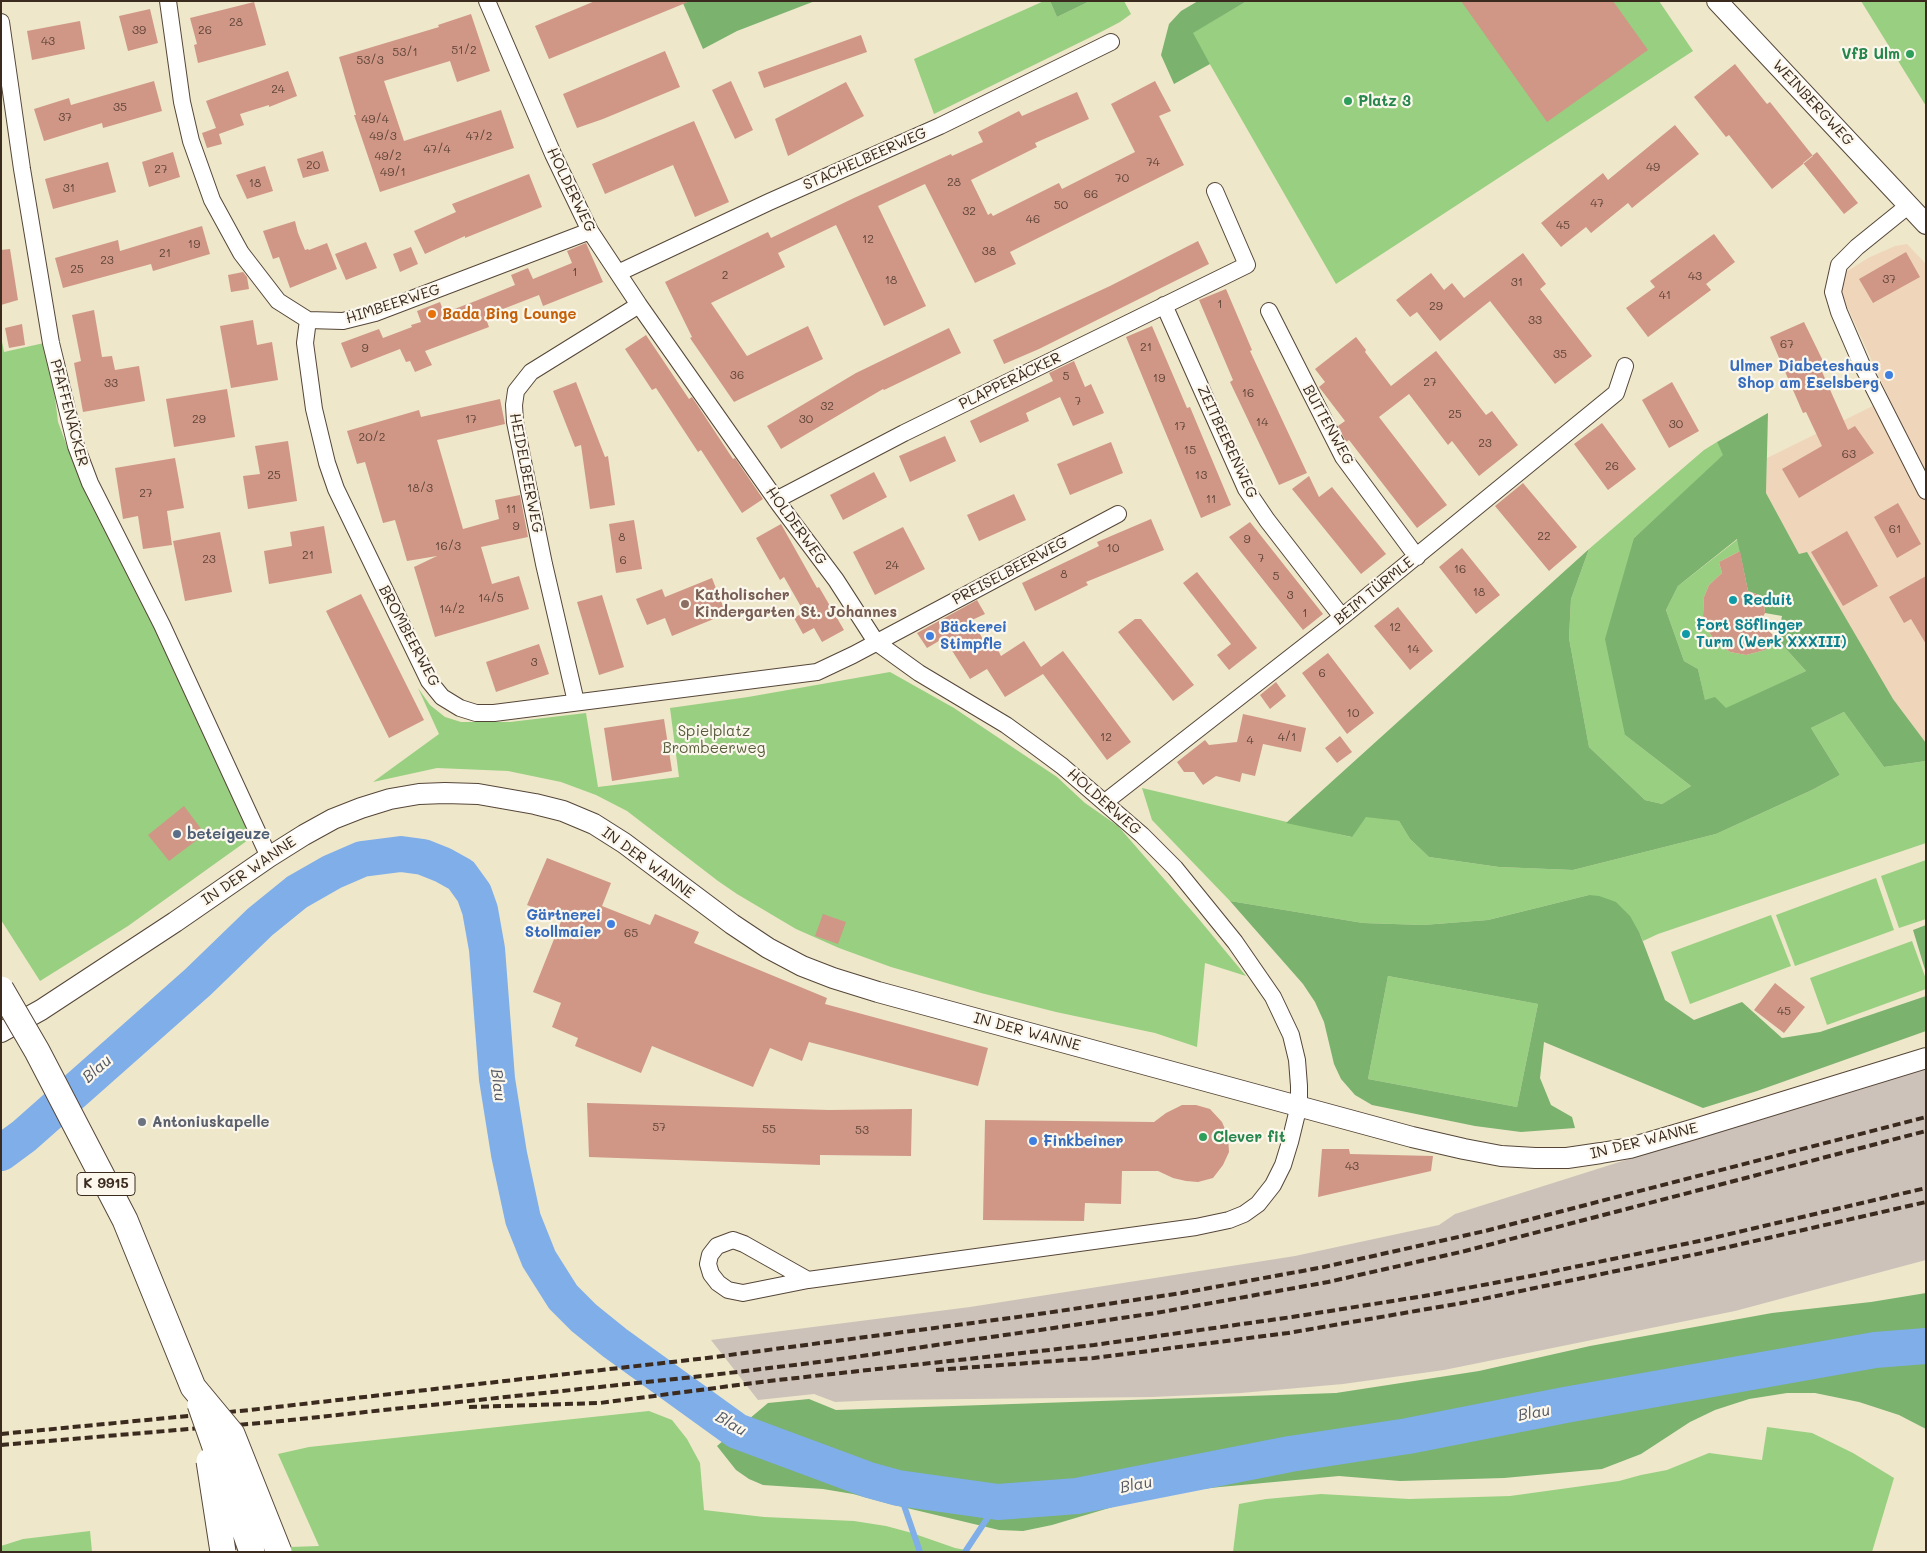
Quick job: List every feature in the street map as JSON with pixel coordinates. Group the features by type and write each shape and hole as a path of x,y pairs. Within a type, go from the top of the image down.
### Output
{"main road":[{"name":"K 9915","path":"1,989 36,1051 125,1220 195,1391 252,1552"},
{"path":"195,1391 207,1449 223,1552"},
{"path":"195,1391 232,1434 279,1552"}],"street":[{"name":"HIMBEERWEG","path":"168,1 182,102 191,141 212,200 241,253 278,302 308,320 343,322 375,313 590,231"},
{"name":"HOLDERWEG","path":"487,1 553,154 590,231 639,305 776,500 836,580 876,642 919,673 1006,725 1062,766 1142,835 1181,876 1235,942 1273,997 1291,1035 1295,1051 1299,1105"},
{"name":"WEINBERGWEG","path":"1717,1 1926,224"},
{"name":"PFAFFENÄCKER","path":"1,22 22,169 51,343 76,446 90,483 162,625 269,857"},
{"name":"STACHELBEERWEG","path":"618,273 769,202 940,126 1111,42"},
{"name":"PLAPPERÄCKER","path":"776,500 904,433 1247,265 1215,191"},
{"path":"1909,205 1856,247 1839,265 1833,292 1839,312 1861,363 1926,491"},
{"name":"HEIDELBEERWEG","path":"576,702 544,564 515,422 516,391 531,372 639,305"},
{"name":"ZEITBEERENWEG","path":"1164,305 1246,488 1267,520 1342,618"},
{"name":"BUTTENWEG","path":"1269,311 1343,457 1417,556"},
{"name":"BROMBEERWEG","path":"308,320 305,343 313,400 318,431 333,480 378,578 429,681 442,696 460,708 476,713 494,713 817,672 876,642"},
{"name":"BEIM TÜRMLE","path":"1105,802 1342,618 1616,394 1625,366"},
{"name":"PREISELBEERWEG","path":"876,642 1118,514"},
{"name":"IN DER WANNE","path":"1,1032 41,1010 175,922 269,857 333,819 390,800 419,794 445,793 478,794 535,804 563,811 594,824 624,843 732,924 768,948 802,966 833,978 878,992 1412,1137 1501,1156 1567,1158 1630,1148 1926,1058"},
{"path":"808,1280 744,1244 733,1240 717,1246 710,1256 708,1264 711,1274 718,1283 728,1290 743,1292 808,1280 1196,1227 1229,1220 1244,1214 1258,1204 1273,1185 1282,1165 1299,1105"}],"shaded area":[{"path":"1907,244 1926,264 1926,743 1893,699 1799,554 1766,493 1767,458 1889,398 1840,291 1843,274 1868,258 1895,246"},
{"path":"1926,1065 1926,1260 1735,1311 1444,1370 1343,1384 1241,1393 1152,1397 835,1402 814,1394 758,1400 711,1340 970,1307 1295,1256 1439,1225 1455,1214"}],"green space":[{"path":"682,1 815,1 737,31 703,49"},
{"path":"1044,1 1050,1 1057,17 1090,1 1124,1 1131,14 1097,34 934,114 914,59"},
{"path":"1050,1 1090,1 1057,17"},
{"path":"1198,1 1247,1 1193,33 1210,64 1174,84 1161,55 1169,24 1181,11"},
{"path":"1247,1 1659,1 1693,51 1336,284 1192,33"},
{"name":"VfB Ulm","path":"1861,1 1926,1 1926,106"},
{"path":"1,336 4,352 44,343 58,422 74,465 153,623 255,835 128,926 40,981 1,920"},
{"path":"1768,413 1766,493 1799,554 1807,552 1893,699 1926,743 1926,761 1884,767 1844,712 1811,728 1840,775 1812,790 1716,834 1573,870 1499,867 1429,857 1410,839 1399,821 1366,817 1352,837 1286,823 1589,549 1571,599 1569,638 1589,747 1645,800 1662,804 1691,786 1625,735 1605,639 1634,538 1723,455 1717,442","holes":["1737,539 1748,591 1759,595 1764,603 1765,613 1782,616 1777,639 1806,671 1726,708 1715,697 1705,700 1698,669 1684,661 1666,610 1678,586"]},
{"path":"1717,442 1724,455 1634,538 1625,735 1691,786 1662,804 1645,800 1589,747 1569,638 1571,599 1589,549 1704,450"},
{"path":"1738,539 1740,551 1719,562 1722,573 1709,585 1704,597 1703,616 1708,631 1717,643 1730,652 1746,655 1765,650 1777,639 1806,671 1726,709 1705,701 1698,669 1684,661 1666,610 1678,586"},
{"name":"Spielplatz Brombeerweg","path":"890,672 954,708 1057,777 1085,803 1118,826 1246,976 1205,963 1197,1047 1155,1033 1056,1012 981,993 891,967 839,948 796,929 737,894 627,811 596,795 561,782 508,771 437,768 373,782 439,734 418,688 430,705 445,717 461,722 510,722 586,713 598,787 679,777 670,708 748,697"},
{"path":"1844,712 1884,767 1926,761 1926,843 1658,934 1643,941 1640,934 1589,895 1488,920 1423,925 1363,923 1230,901 1152,820 1142,788 1351,837 1366,816 1399,821 1410,839 1429,857 1499,867 1573,870 1716,834 1812,790 1840,775 1811,728"},
{"path":"1926,860 1926,919 1899,928 1881,876"},
{"path":"1876,878 1894,930 1795,966 1776,915"},
{"path":"1589,895 1599,896 1616,902 1630,916 1640,934 1665,1000 1694,1020 1742,1002 1782,1038 1820,1032 1926,996 1926,1031 1757,1091 1703,1108 1544,1042 1540,1078 1551,1105 1572,1117 1575,1128 1521,1132 1475,1126 1372,1105 1355,1095 1341,1079 1334,1064 1324,1022 1315,1002 1303,984 1230,901 1363,923 1423,925 1488,920","holes":["1388,976 1538,1004 1517,1107 1368,1079"]},
{"path":"1771,915 1791,966 1690,1004 1671,952"},
{"path":"1926,925 1926,973 1913,930"},
{"path":"1912,941 1926,979 1926,989 1827,1025 1810,978"},
{"path":"1388,976 1538,1004 1517,1107 1368,1079"},
{"path":"1926,1293 1926,1429 1899,1415 1859,1402 1815,1393 1787,1393 1749,1399 1715,1410 1690,1422 1641,1454 1602,1469 1504,1478 1400,1481 1339,1476 1220,1487 1175,1492 1126,1503 1052,1525 1023,1531 999,1530 853,1494 823,1489 763,1485 749,1479 736,1470 717,1446 768,1403 809,1399 836,1410 1336,1393 1479,1371 1590,1346 1772,1313 1871,1302"},
{"path":"649,1411 672,1420 687,1439 700,1463 704,1510 764,1517 854,1521 886,1526 955,1548 976,1552 275,1552 290,1547 319,1546 278,1454 309,1447"},
{"path":"1767,1427 1812,1433 1853,1453 1894,1478 1872,1552 1233,1552 1239,1504 1266,1499 1321,1494 1409,1499 1510,1496 1619,1481 1667,1470 1709,1453 1762,1460"},
{"path":"90,1531 92,1552 1,1552 1,1546 23,1539"}],"building":[{"path":"595,1 688,2 549,59 535,26"},
{"path":"1461,1 1613,1 1648,50 1547,122"},
{"path":"254,2 266,45 198,63 194,45 197,44 190,18"},
{"path":"150,9 158,43 128,51 119,16"},
{"path":"471,14 490,71 457,82 450,61 384,81 404,141 501,110 514,148 380,192 354,115 356,115 339,57 439,27 438,25"},
{"path":"80,21 85,49 32,60 27,31"},
{"path":"861,35 867,52 764,88 758,72"},
{"path":"665,51 680,87 577,128 563,94"},
{"path":"1735,64 1767,104 1770,102 1813,156 1772,189 1729,135 1726,137 1694,97"},
{"path":"288,71 297,96 269,107 269,105 240,114 244,125 219,134 222,144 207,148 202,133 216,128 206,101"},
{"path":"154,81 162,111 103,128 102,123 44,141 34,109 69,98 71,105"},
{"path":"731,81 753,130 735,139 712,90"},
{"path":"1155,81 1171,111 1159,116 1184,165 1010,252 1016,264 975,283 925,184 878,206 926,306 884,326 836,225 778,253 785,267 711,303 747,356 808,326 823,359 734,402 690,338 692,337 665,282 768,232 771,238 951,154 952,156 983,142 978,132 1019,111 1022,116 1077,92 1089,119 1035,143 1037,147 971,180 988,215 991,213 993,216 1059,183 1062,189 1135,152 1111,104"},
{"path":"846,82 864,116 788,156 775,119"},
{"path":"694,121 729,202 695,217 673,165 605,194 592,164"},
{"path":"1675,125 1699,154 1632,208 1628,203 1591,233 1586,227 1561,247 1541,223 1603,173 1608,180"},
{"path":"323,151 329,171 303,178 297,159"},
{"path":"173,152 180,177 149,187 142,162"},
{"path":"1817,152 1858,203 1844,214 1803,163"},
{"path":"108,162 116,192 53,209 45,179"},
{"path":"265,166 273,191 247,199 236,175"},
{"path":"529,174 542,207 465,238 465,236 425,254 414,231 456,212 452,204"},
{"path":"295,221 305,250 327,243 337,269 290,288 279,257 273,259 263,231"},
{"path":"202,226 210,254 153,271 151,264 63,288 55,258 118,240 120,251"},
{"path":"1714,234 1735,262 1706,284 1711,290 1648,337 1626,308 1655,287 1650,281"},
{"path":"1198,241 1209,264 1039,349 1004,364 993,340 1110,286"},
{"path":"366,242 377,268 346,280 335,254"},
{"path":"586,243 603,282 543,306 539,295 485,316 489,327 425,351 432,365 415,372 410,361 406,362 400,349 351,368 341,343 379,329 383,338 412,327 411,325 421,322 417,311 440,302 444,313 478,300 515,285 511,275 528,268 533,279 572,263 567,251"},
{"path":"411,247 418,264 400,272 393,254"},
{"path":"10,249 18,300 1,305 1,250"},
{"path":"1906,252 1920,277 1873,303 1859,279"},
{"path":"1523,253 1546,284 1540,289 1592,356 1555,384 1490,301 1440,341 1417,312 1410,317 1396,300 1431,273 1444,290 1452,283 1464,298"},
{"path":"243,272 247,277 249,289 231,292 228,275"},
{"path":"1226,289 1252,350 1250,351 1307,473 1279,485 1230,382 1233,380 1199,300"},
{"path":"94,310 102,357 112,356 115,370 139,366 145,401 83,412 74,363 81,361 72,315"},
{"path":"253,320 257,345 272,342 278,380 231,388 220,326"},
{"path":"1804,322 1824,363 1819,365 1848,430 1855,426 1874,453 1799,498 1782,469 1822,446 1806,412 1803,413 1770,337"},
{"path":"22,324 25,345 9,348 5,328"},
{"path":"1152,326 1187,408 1190,407 1231,505 1201,518 1126,337"},
{"path":"949,328 961,353 883,389 781,449 767,426 856,373"},
{"path":"646,335 689,399 692,397 733,459 735,458 763,499 742,513 701,450 698,452 656,388 652,390 625,349"},
{"path":"1356,337 1391,386 1436,351 1486,415 1492,411 1518,445 1479,476 1452,441 1448,445 1409,394 1379,417 1447,505 1417,528 1349,440 1346,442 1338,426 1345,421 1319,387 1325,382 1315,369"},
{"path":"1074,361 1085,387 1091,384 1104,413 1073,426 1060,397 1026,413 1029,421 980,443 970,421 1053,381 1049,373"},
{"path":"576,382 605,457 608,456 615,505 590,509 581,445 575,447 553,391"},
{"path":"1672,382 1699,431 1669,448 1642,400"},
{"path":"227,389 235,437 174,447 166,399"},
{"path":"500,399 505,424 437,440 463,529 499,519 495,500 520,495 528,537 481,547 492,584 519,576 529,609 435,637 414,567 437,556 407,561 395,520 383,523 365,462 357,464 347,431 419,410 421,417"},
{"path":"1602,423 1636,469 1608,490 1574,444"},
{"path":"945,436 956,461 910,482 899,456"},
{"path":"288,441 297,501 248,509 243,476 260,474 255,446"},
{"path":"1111,442 1123,473 1070,495 1057,464"},
{"path":"175,458 184,508 167,511 172,545 143,549 138,516 123,519 115,468"},
{"path":"874,472 887,497 843,520 830,495"},
{"path":"1309,476 1319,497 1332,487 1386,554 1361,574 1292,489"},
{"path":"1523,483 1577,547 1549,571 1495,506"},
{"path":"1014,494 1026,520 979,541 967,515"},
{"path":"1898,503 1921,544 1897,558 1874,517"},
{"path":"1151,519 1164,550 1086,582 1088,585 1035,611 1022,583 1099,546 1097,542"},
{"path":"634,520 642,569 616,573 609,524"},
{"path":"1250,522 1323,614 1303,630 1229,537"},
{"path":"781,524 817,588 819,587 844,630 822,642 814,628 803,634 794,618 804,612 784,577 780,580 756,538"},
{"path":"324,526 332,573 269,584 264,551 292,546 290,532"},
{"path":"903,527 925,569 875,595 853,552"},
{"path":"1847,531 1878,586 1843,606 1811,552"},
{"path":"220,532 232,592 185,601 173,541"},
{"path":"1462,548 1500,595 1476,614 1439,567"},
{"name":"Reduit","path":"1740,551 1748,591 1759,595 1764,603 1765,613 1760,622 1777,639 1765,650 1746,655 1730,652 1717,643 1708,631 1703,616 1704,597 1709,585 1722,573 1719,562"},
{"path":"1197,572 1257,648 1229,670 1217,655 1231,644 1183,583"},
{"path":"1926,576 1926,644 1911,619 1904,623 1889,597"},
{"path":"712,578 726,614 672,636 665,618 647,625 636,599 662,589 665,597"},
{"path":"361,594 424,720 389,738 326,611"},
{"path":"602,595 624,667 599,675 577,602"},
{"path":"977,600 985,614 972,620 989,650 996,646 1001,656 1024,641 1041,667 1063,651 1131,742 1107,760 1043,674 1005,697 987,669 970,679 944,638 927,648 917,633"},
{"path":"1398,607 1433,651 1410,670 1374,626"},
{"path":"1135,619 1141,619 1194,685 1173,701 1118,632"},
{"path":"539,644 549,674 496,692 486,662"},
{"path":"1328,653 1374,713 1347,734 1302,673"},
{"path":"1276,682 1286,696 1270,709 1260,695"},
{"path":"1243,714 1306,728 1301,752 1263,744 1255,776 1242,773 1240,782 1216,776 1203,785 1194,772 1184,772 1177,762 1205,740 1209,745 1237,742"},
{"path":"664,719 672,771 612,781 604,728"},
{"path":"1340,736 1352,752 1337,763 1325,748"},
{"name":"beteigeuze","path":"184,806 205,834 169,861 148,835"},
{"path":"547,858 611,883 602,906 650,925 655,914 699,932 694,943 827,998 825,1004 988,1048 978,1086 809,1042 802,1061 770,1048 753,1087 652,1046 641,1073 575,1046 578,1038 552,1027 561,1003 533,992 562,919 527,905"},
{"path":"823,914 846,922 838,944 815,936"},
{"path":"1775,983 1805,1007 1784,1033 1754,1010"},
{"path":"587,1103 829,1110 912,1109 911,1156 820,1155 820,1165 589,1157"},
{"path":"1182,1105 1196,1105 1210,1109 1222,1122 1228,1136 1229,1152 1223,1165 1213,1178 1198,1182 1173,1178 1158,1171 1122,1171 1121,1204 1085,1203 1084,1221 983,1220 985,1120 1154,1122"},
{"path":"1322,1149 1349,1149 1350,1154 1433,1156 1431,1171 1318,1197"}],"waterway":[{"name":"Blau","path":"1,1153 24,1136 198,982 260,922 297,892 332,872 362,859 401,854 423,857 443,865 461,875 474,893 480,910 487,949 497,1079 509,1154 523,1219 539,1259 563,1297 584,1318 615,1343 737,1431 869,1480 898,1488 998,1502 1077,1496 1290,1454 1408,1436 1565,1405 1875,1350 1926,1346"},
{"path":"898,1488 920,1552"},
{"path":"965,1552 998,1502"}],"railway":[{"path":"1,1434 250,1410 707,1358 1025,1316 1182,1293 1324,1267 1485,1231 1926,1117"},
{"path":"1,1445 272,1422 712,1375 827,1361 1156,1313 1328,1282 1465,1251 1926,1131"},
{"path":"469,1407 600,1403 769,1381 1094,1345 1292,1317 1424,1296 1526,1277 1704,1240 1926,1188"},
{"path":"936,1370 1094,1358 1288,1333 1468,1302 1702,1253 1926,1202"}],"place":[{"name":"VfB Ulm","path":"1910,54"},
{"name":"Platz 3","path":"1348,101"},
{"name":"Bada Bing Lounge","path":"432,314"},
{"name":"Ulmer Diabeteshaus Shop am Eselsberg","path":"1889,375"},
{"name":"Reduit","path":"1733,600"},
{"name":"Katholischer Kindergarten St. Johannes","path":"685,604"},
{"name":"Fort Söflinger Turm (Werk XXXIII)","path":"1686,634"},
{"name":"Bäckerei Stimpfle","path":"930,636"},
{"name":"beteigeuze","path":"177,834"},
{"name":"Gärtnerei Stollmaier","path":"611,924"},
{"name":"Antoniuskapelle","path":"142,1122"},
{"name":"Clever fit","path":"1203,1137"},
{"name":"Finkbeiner","path":"1033,1141"}]}
